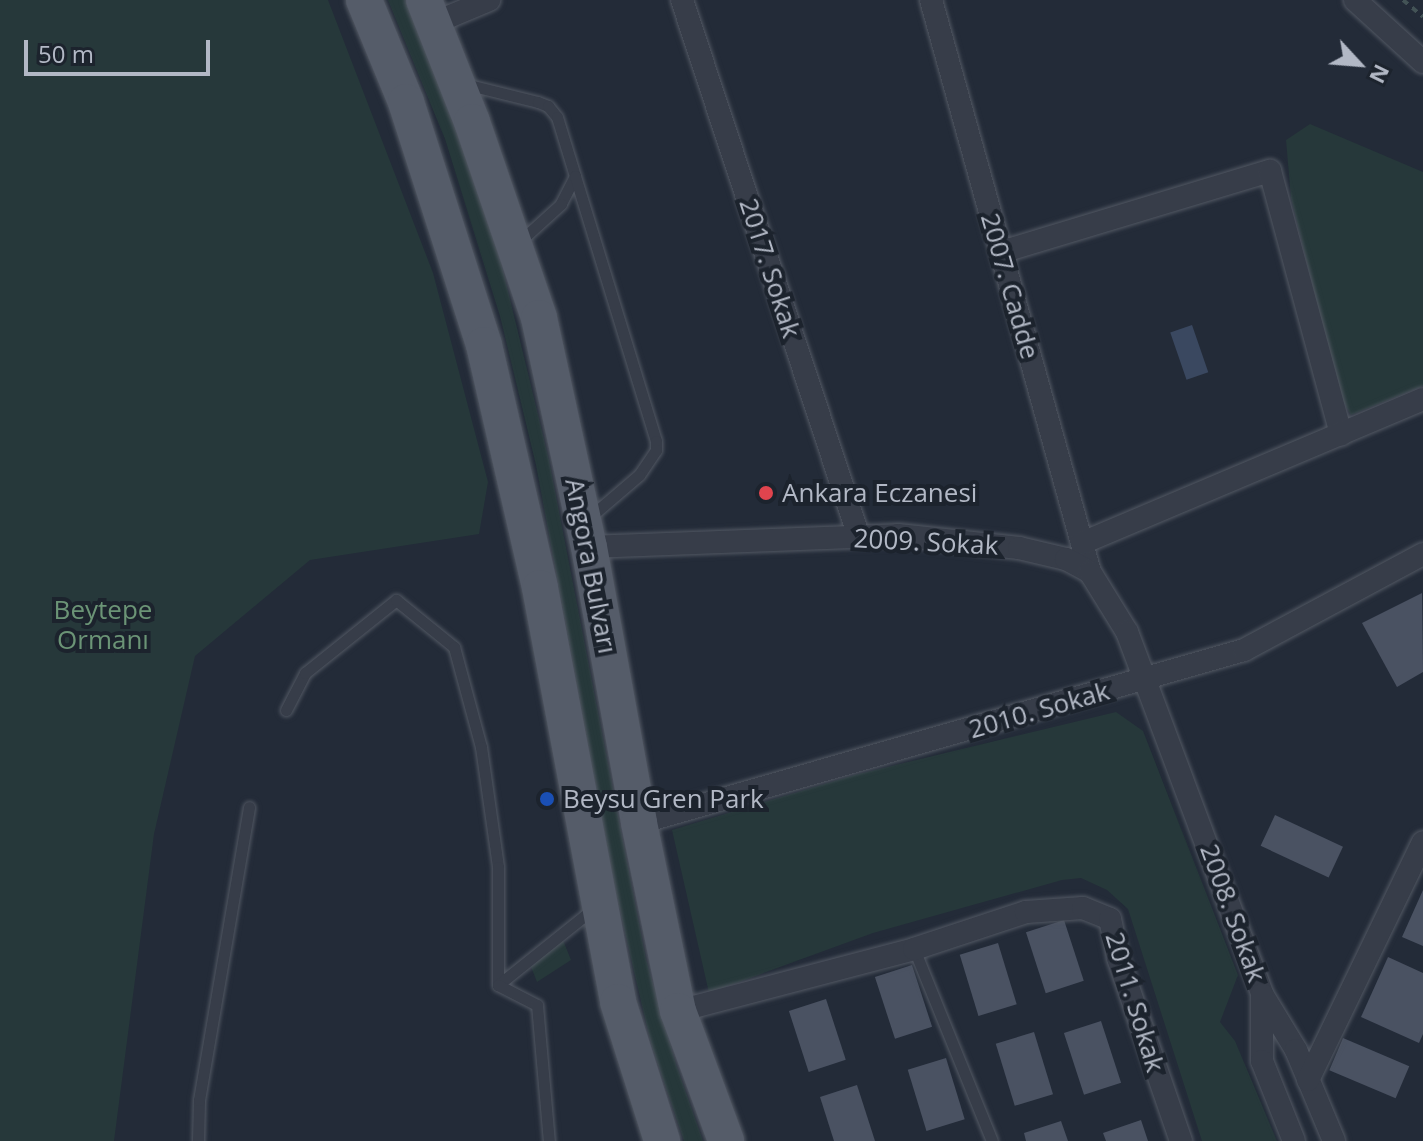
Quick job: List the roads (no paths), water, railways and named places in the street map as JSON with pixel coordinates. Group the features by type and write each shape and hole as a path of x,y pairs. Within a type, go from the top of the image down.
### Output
{"main road":[{"name":"Angora Bulvarı","path":"364,0 406,102 484,345 540,588 626,1031 662,1141"},
{"name":"Angora Bulvarı","path":"429,12 539,318 586,535 639,823 678,1011 726,1141"}],"street":[{"path":"429,12 489,0"},
{"name":"2017. Sokak","path":"682,0 859,537"},
{"name":"2007. Cadde","path":"931,0 1090,572"},
{"path":"1355,0 1423,62"},
{"path":"1001,252 1270,171 1341,435"},
{"path":"1082,543 1423,399"},
{"name":"2009. Sokak","path":"586,535 898,535 1019,548 1066,559 1090,572"},
{"name":"2010. Sokak","path":"639,823 1244,650 1423,554"},
{"path":"1090,572 1127,632 1144,679"},
{"name":"2008. Sokak","path":"1144,679 1262,994 1296,1050 1334,1141"},
{"path":"1308,1080 1423,842"},
{"name":"2011. Sokak","path":"914,949 1026,912 1083,908 1110,919 1118,958 1181,1141"},
{"path":"678,1011 914,949"},
{"path":"1262,994 1262,1061 1294,1141"}],"lane":[{"path":"456,81 548,106 557,117 656,441 656,450 639,475 586,535"},
{"path":"515,246 561,204 575,176"},
{"path":"286,710 305,673 396,600 454,647 481,747 498,867 498,985"},
{"path":"198,1141 199,1100 249,807"},
{"path":"498,985 600,904"},
{"path":"914,949 992,1141"},
{"path":"498,985 537,1005 549,1141"}],"water":[{"path":"1192,325 1208,372 1187,380 1170,332"}],"place":[{"name":"Ankara Eczanesi","path":"766,493"},
{"name":"Beysu Gren Park","path":"547,799"}],"park label":[{"name":"Beytepe Ormanı","path":"103,625"}]}
